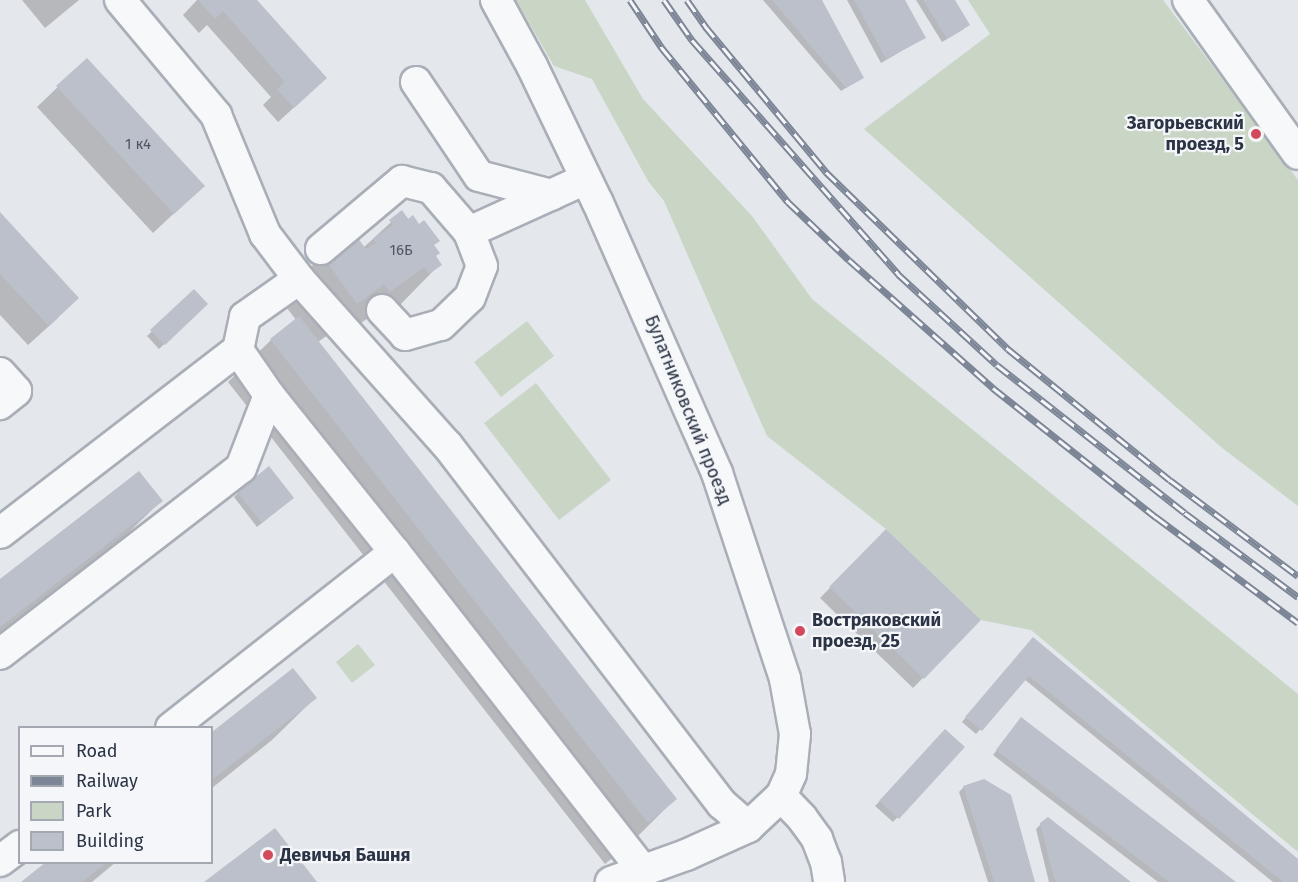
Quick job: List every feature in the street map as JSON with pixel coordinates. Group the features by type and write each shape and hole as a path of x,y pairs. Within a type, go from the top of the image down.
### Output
{"street":[{"path":"120,0 216,115 265,234 299,279 448,446 722,804 748,827 611,882"},
{"name":"Булатниковский проезд","path":"496,0 586,179 712,463 759,596 784,679 795,734 791,774 781,796 748,827"},
{"path":"1188,0 1298,154"},
{"path":"416,81 479,176 552,195"},
{"path":"469,232 586,179"},
{"path":"321,249 402,181 431,188 469,232 482,266 470,297 441,325 405,334 382,310"},
{"path":"0,533 238,350 245,317 299,279"},
{"path":"238,350 269,395 643,870"},
{"path":"0,373 16,391 0,405"},
{"path":"0,654 241,468 269,395"},
{"path":"174,726 394,552"},
{"path":"781,796 802,818 816,839 826,862 829,882"},
{"path":"0,861 18,848"}],"green space":[{"path":"516,0 585,0 643,99 752,216 812,299 1298,694 1298,852 1031,630 981,620 886,529 767,436 664,201 648,181 592,79 554,66"},
{"path":"968,0 1163,0 1298,180 1298,506 1221,447 864,129 990,34"},
{"path":"527,321 554,356 501,397 474,362"},
{"path":"536,383 611,480 559,520 484,423"},
{"path":"358,644 375,665 352,683 336,662"}],"building":[{"path":"198,0 257,0 327,78 294,108 277,89 285,82 223,11 215,19"},
{"path":"772,0 822,0 864,78 846,88"},
{"path":"854,0 905,0 926,38 886,59"},
{"path":"923,0 955,0 970,25 947,39"},
{"path":"87,58 205,186 174,214 56,86"},
{"path":"402,210 408,219 413,215 419,224 424,220 440,241 434,245 440,253 436,256 442,265 429,274 424,267 390,292 384,284 357,304 329,265 328,257 351,229 366,249 376,243 373,239 393,225 389,220"},
{"path":"0,212 79,298 49,326 0,274"},
{"path":"194,289 208,304 165,345 150,330"},
{"path":"299,316 677,799 648,823 270,339"},
{"path":"269,466 294,498 262,523 237,492"},
{"path":"139,471 163,501 0,627 0,579"},
{"path":"886,529 981,620 924,679 829,587"},
{"path":"1033,637 1298,859 1298,882 1283,882 1029,676 982,731 965,717"},
{"path":"293,668 317,698 213,779 213,731"},
{"path":"1021,717 1236,882 1169,882 996,750"},
{"path":"945,729 965,747 899,819 879,801"},
{"path":"984,779 1011,795 1035,882 994,882 963,786"},
{"path":"1048,817 1131,882 1058,882 1054,879 1040,823"},
{"name":"Девичья Башня","path":"275,828 317,882 204,882"},
{"path":"44,864 104,864 82,882 21,882"}],"railway":[{"path":"630,0 662,48 788,202 849,260 993,388 1156,517 1298,623"},
{"path":"664,0 692,40 898,274 997,365 1185,513 1298,597"},
{"path":"687,0 705,26 826,172 1008,349 1170,480 1298,576"}],"place":[{"name":"Загорьевский проезд, 5","path":"1256,134"},
{"name":"Востряковский проезд, 25","path":"800,631"},
{"name":"Девичья Башня","path":"268,855"}]}
